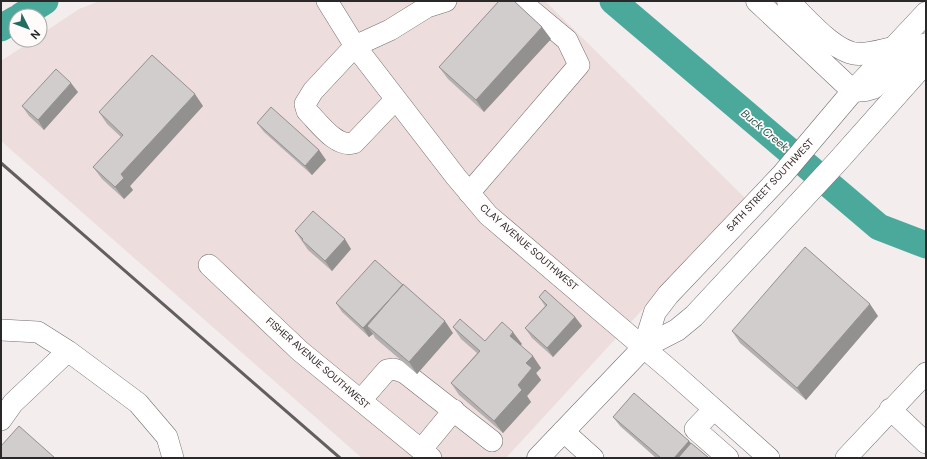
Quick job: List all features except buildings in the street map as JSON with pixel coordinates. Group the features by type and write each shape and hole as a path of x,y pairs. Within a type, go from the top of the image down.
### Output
{"main road":[{"path":"757,1 853,91 873,88 926,44"},
{"path":"788,1 831,41 844,50 859,54 893,48"},
{"name":"54TH STREET SOUTHWEST","path":"644,347 655,312 662,301 782,174 812,141 853,91 926,13"},
{"name":"54TH STREET SOUTHWEST","path":"538,458 644,347 677,330 694,316 838,162 926,62"}],"street":[{"name":"CLAY AVENUE SOUTHWEST","path":"327,1 355,46 469,193 488,214 644,347 769,458"},
{"path":"396,99 354,143 347,145 340,143 307,111 305,104 308,98 355,46 390,30 427,7 446,1"},
{"path":"469,193 579,65 567,40 520,1"},
{"name":"FISHER AVENUE SOUTHWEST","path":"209,265 300,351 426,454"},
{"path":"1,330 38,332 68,351 138,403 167,438 173,458"},
{"path":"1,420 13,403 68,351"},
{"path":"361,400 387,370 394,369 405,373 492,441"},
{"path":"846,458 890,409 926,373"},
{"path":"714,409 695,429 728,458"},
{"path":"890,409 926,442"},
{"path":"426,454 454,410"},
{"path":"563,431 593,458"}],"shaded area":[{"path":"100,1 545,1 745,198 506,458 362,458 1,141 1,61 21,48 48,48 48,30 79,9"}],"waterway":[{"name":"Buck Creek","path":"34,8 45,1"},
{"name":"Buck Creek","path":"613,1 879,227 926,245"},
{"name":"Buck Creek","path":"1,28 8,24"}],"railway":[{"path":"1,163 340,458"}]}
